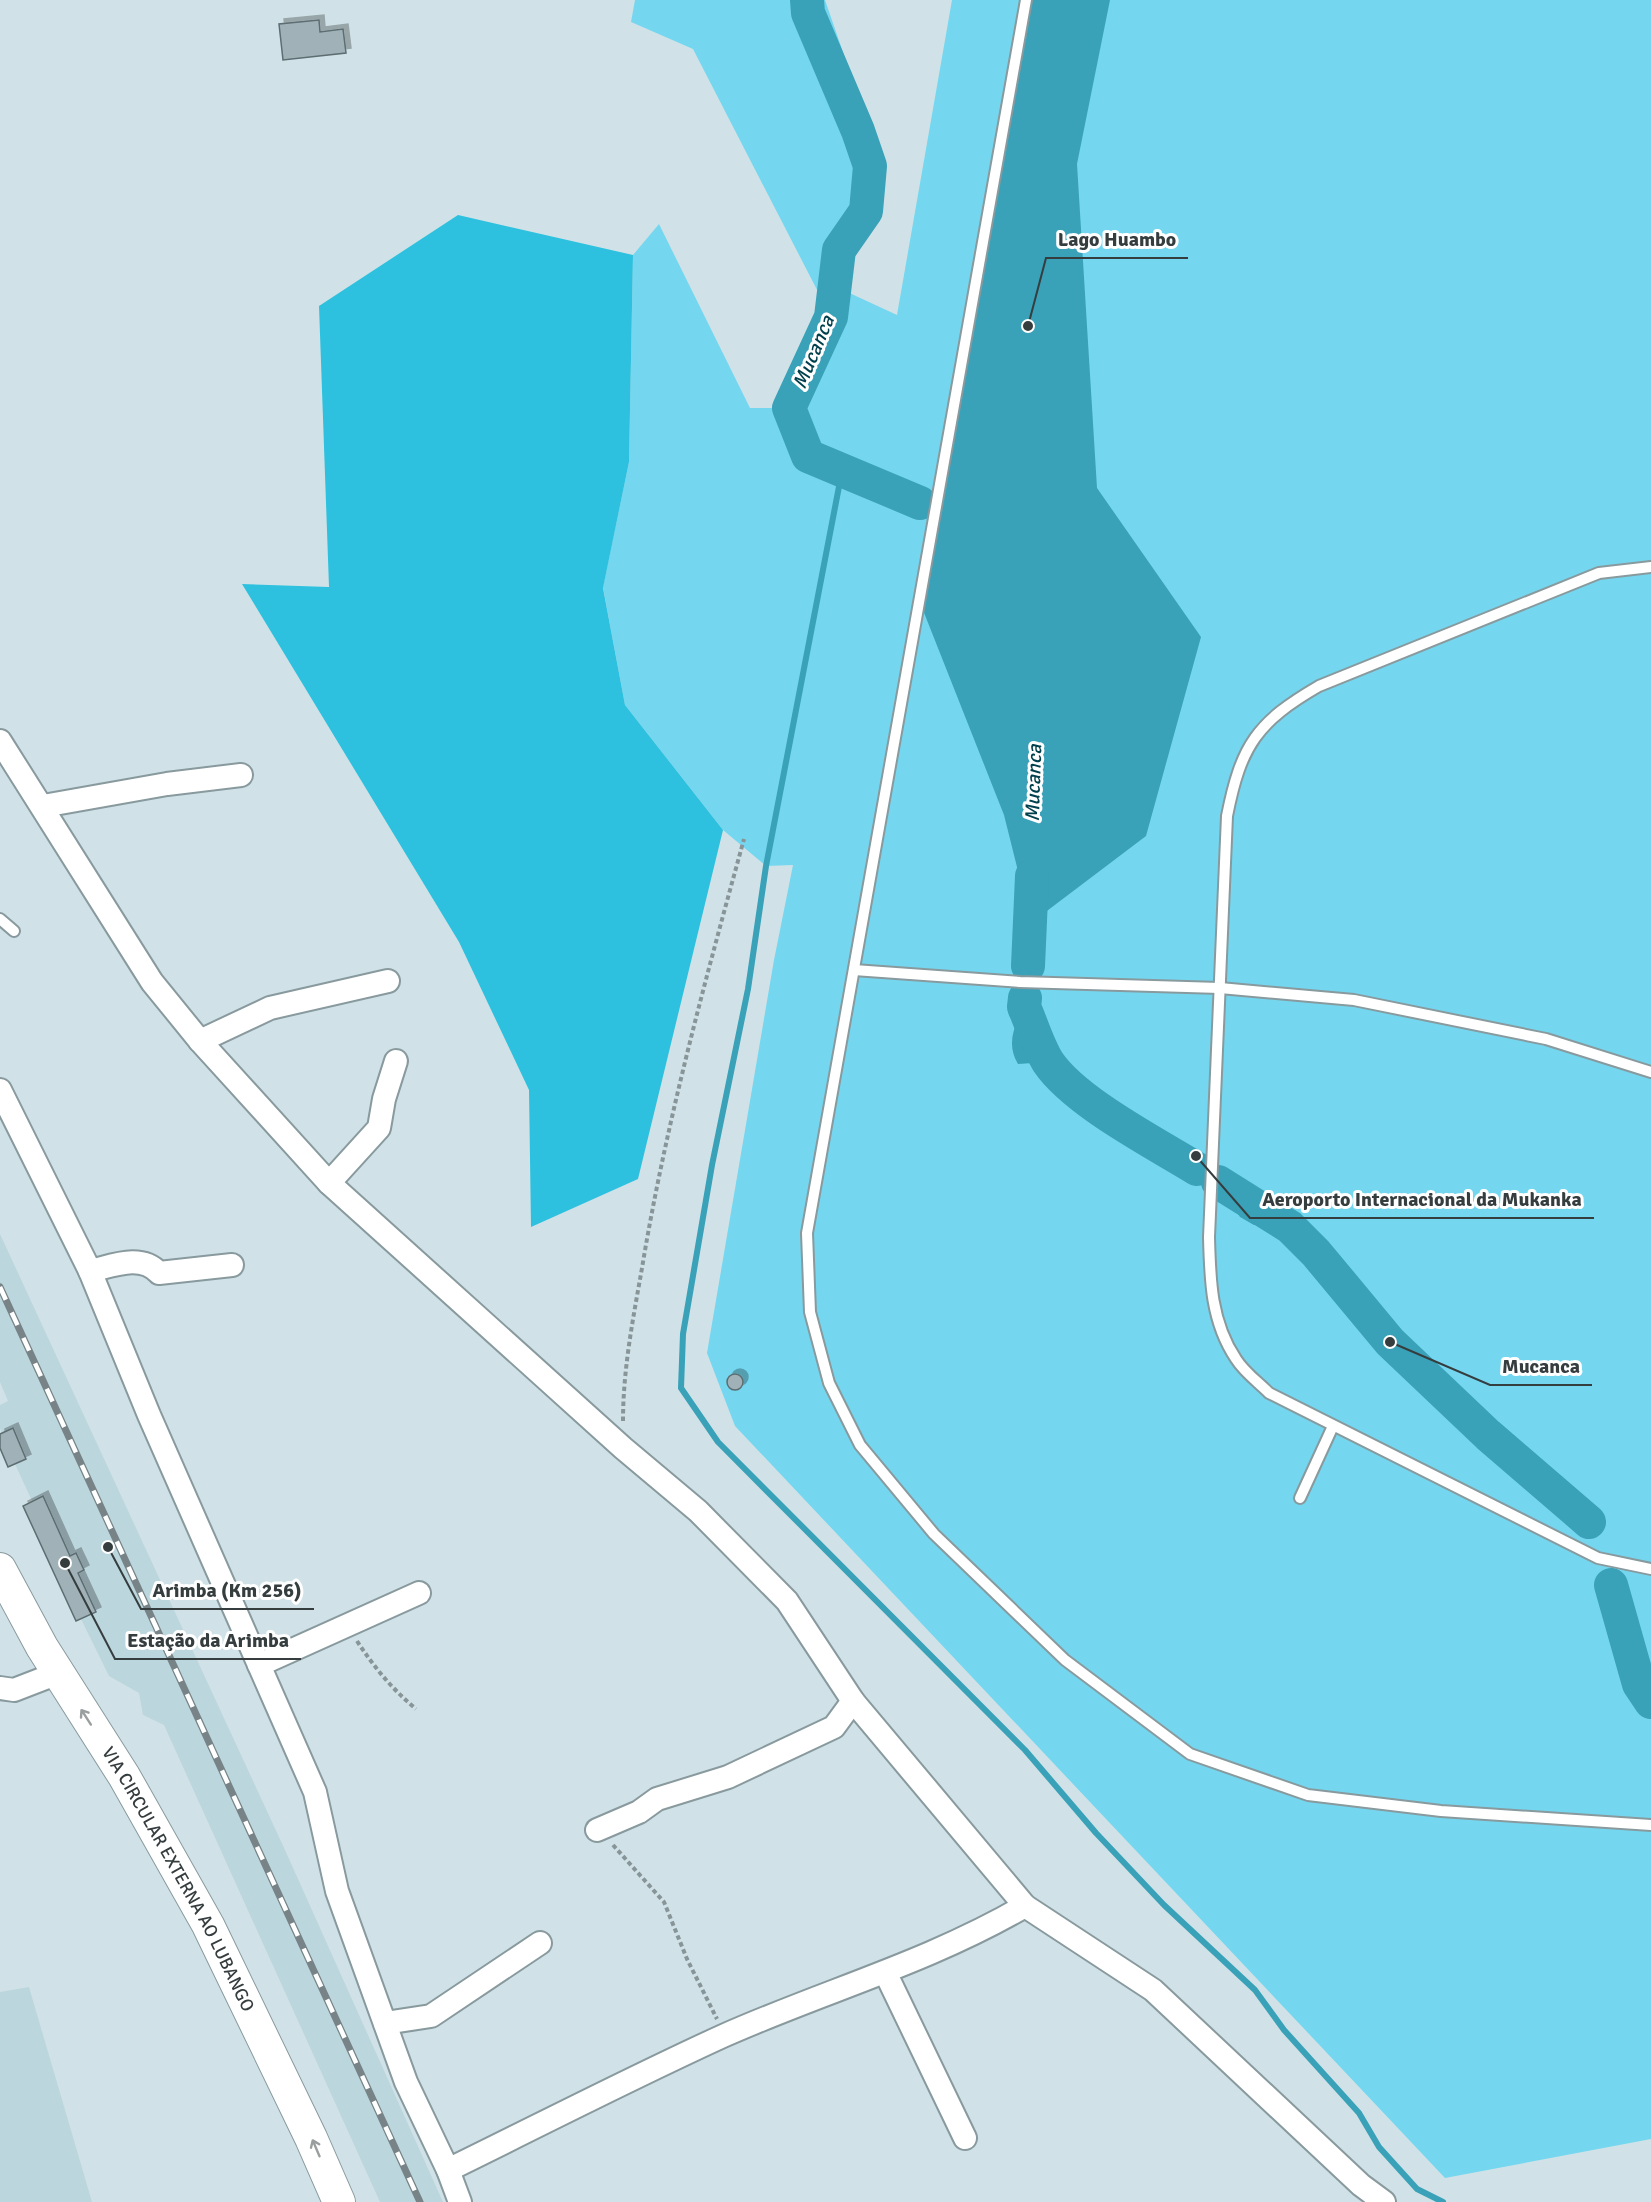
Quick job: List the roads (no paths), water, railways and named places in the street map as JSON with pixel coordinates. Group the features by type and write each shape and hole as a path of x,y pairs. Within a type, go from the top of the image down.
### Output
{"main road":[{"name":"VIA CIRCULAR EXTERNA AO LUBANGO","path":"0,1569 58,1673 124,1776 208,1925 311,2138 339,2202"}],"street":[{"path":"0,741 152,982 200,1041 329,1183 623,1448 698,1511 787,1601 853,1701 1024,1906 1153,1990 1360,2185 1384,2202"},
{"path":"43,806 166,784 241,775"},
{"path":"200,1041 270,1008 388,981"},
{"path":"329,1183 379,1128 384,1099 396,1060"},
{"path":"0,1090 90,1271 149,1415 315,1792 337,1891 406,2082 448,2170 460,2202"},
{"path":"90,1271 138,1261 153,1266 159,1273 232,1265"},
{"path":"259,1665 419,1593"},
{"path":"0,1688 14,1690 58,1673"},
{"path":"597,1830 639,1812 657,1799 729,1777 834,1727 853,1701"},
{"path":"448,2170 725,2036 885,1974 967,1938 1024,1906"},
{"path":"385,2022 431,2016 540,1943"},
{"path":"885,1974 965,2138"}],"lane":[{"path":"1026,0 807,1233 810,1312 829,1383 860,1445 934,1534 1065,1660 1190,1754 1308,1795 1441,1811 1651,1825"},
{"path":"1651,567 1599,573 1319,686 1288,704 1262,726 1245,752 1234,782 1227,816 1209,1237 1210,1282 1218,1324 1237,1360 1269,1393 1598,1558 1651,1569"},
{"path":"0,919 14,931"},
{"path":"854,969 1020,982 1220,988 1354,1000 1546,1040 1651,1072"},
{"path":"1300,1498 1334,1426"}],"water":[{"path":"1026,0 1110,0 1077,164 1097,488 1201,637 1146,836 1031,923 1004,815 919,600"},
{"path":"1024,1007 1034,1007 1039,1013 1046,1033 1048,1062 1018,1064 1014,1057 1013,1035"},
{"path":"1240,1189 1267,1192 1278,1199 1281,1210 1292,1220 1290,1227 1271,1223 1254,1225 1240,1217 1232,1204 1230,1192"}],"waterway":[{"name":"Mucanca","path":"807,0 808,13 858,131 870,166 866,211 839,250 831,317 789,408 808,456 920,503"},
{"path":"842,471 766,866 748,989 712,1165 683,1334 681,1388 718,1442 1025,1750 1096,1833 1164,1905 1255,1990 1284,2030 1359,2113 1379,2147 1417,2189 1443,2202"},
{"name":"Mucanca","path":"1028,966 1032,876"},
{"name":"Mucanca","path":"1025,998 1024,1007 1041,1049 1060,1077 1096,1107 1197,1169"},
{"name":"Mucanca","path":"1218,1182 1290,1227 1316,1253 1390,1342 1488,1435 1589,1522"},
{"name":"Mucanca","path":"1611,1585 1639,1684 1651,1702"}],"railway":[{"path":"0,1287 420,2202"}],"place":[{"name":"Lago Huambo","path":"1028,326"},
{"name":"Aeroporto Internacional da Mukanka","path":"1196,1156"},
{"name":"Mucanca","path":"1390,1342"},
{"name":"Arimba (Km 256)","path":"108,1547"},
{"name":"Estação da Arimba","path":"65,1563"}]}
